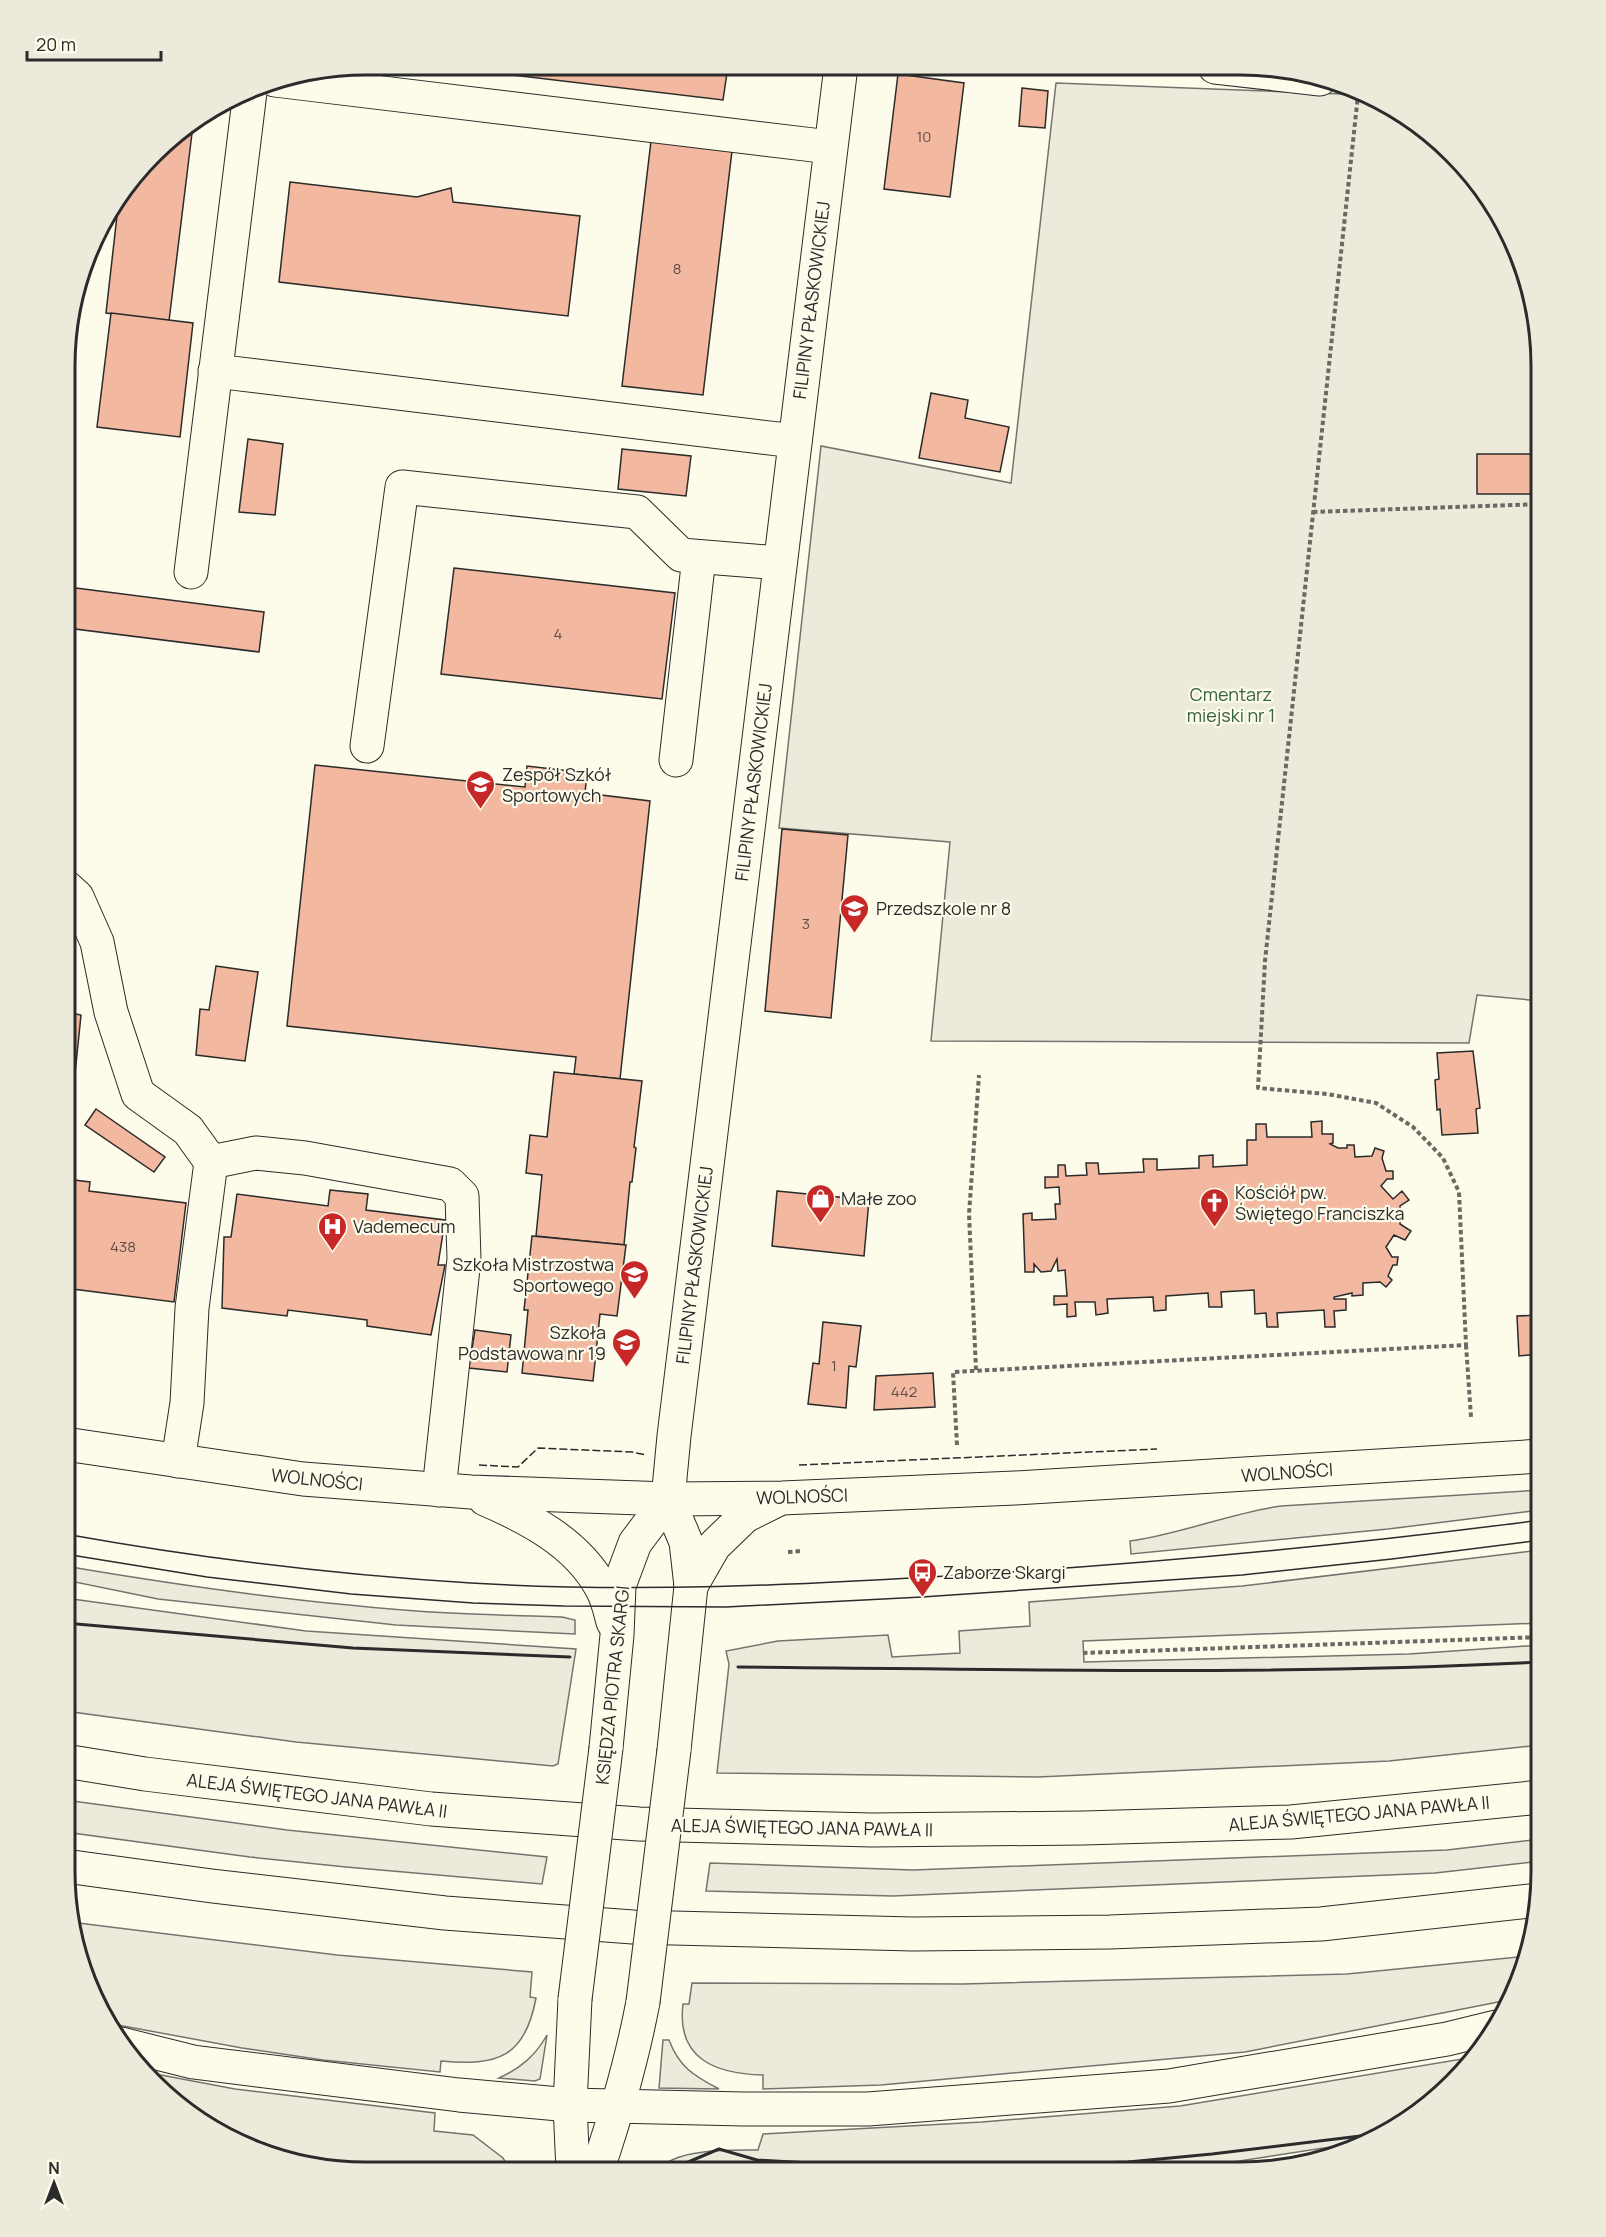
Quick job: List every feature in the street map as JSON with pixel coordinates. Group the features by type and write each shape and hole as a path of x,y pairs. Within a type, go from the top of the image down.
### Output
{"street":[{"name":"FILIPINY PŁASKOWICKIEJ","path":"668,1499 677,1406 840,75"},
{"path":"300,83 830,147"},
{"path":"191,572 249,100"},
{"path":"215,371 795,441"},
{"path":"367,746 402,487 637,512 681,555 779,563"},
{"path":"676,760 699,557"},
{"path":"75,895 97,942 111,1012 138,1094 188,1130 211,1162 192,1308 187,1403 178,1461"},
{"path":"211,1162 256,1153 305,1158 450,1184 462,1196 464,1259 439,1490"},
{"name":"WOLNOŚCI","path":"75,1446 303,1479 471,1492 668,1499 782,1498 1183,1479 1531,1457"},
{"path":"471,1492 529,1518 576,1554 601,1586 617,1635"},
{"path":"691,1586 714,1546 722,1538 745,1516 782,1498"},
{"path":"600,2162 619,2106 643,2002 674,1750 691,1586 686,1542 668,1499"},
{"name":"KSIĘDZA PIOTRA SKARGI","path":"573,2162 570,2105 575,1999 606,1748 617,1635 619,1586 635,1543 668,1499"},
{"name":"ALEJA ŚWIĘTEGO JANA PAWŁA II","path":"75,1763 145,1774 431,1809 639,1824 872,1830 1084,1828 1291,1822 1531,1798"},
{"path":"75,1867 212,1886 445,1912 633,1927 914,1934 1110,1932 1322,1924 1529,1901"},
{"path":"135,2047 193,2062 459,2095 570,2105 868,2109 1169,2086 1447,2039 1484,2030"}],"path":[{"path":"1358,100 1265,961 1258,1088 1327,1094 1376,1103 1413,1127 1443,1158 1459,1192 1471,1417"},
{"path":"1313,512 1531,504"},
{"path":"976,1370 969,1214 979,1075"},
{"path":"957,1445 953,1372 1466,1345"},
{"path":"788,1552 801,1551"},
{"path":"1083,1653 1531,1637"}],"green space":[{"name":"Cmentarz miejski nr 1","path":"1056,83 1343,94 1369,105 1402,124 1446,160 1482,204 1501,237 1516,273 1529,328 1531,366 1531,1000 1477,995 1469,1043 931,1041 950,842 779,828 821,446 1011,483"},
{"path":"1531,1491 1531,1511 1388,1529 1131,1554 1130,1541 1281,1506"},
{"path":"1531,1551 1531,1623 1083,1641 1084,1662 1409,1654 1531,1646 1531,1746 1389,1761 1038,1777 717,1773 729,1664 726,1651 778,1641 888,1635 892,1657 960,1653 959,1631 1030,1626 1029,1602 1242,1586"},
{"path":"75,1568 207,1588 376,1608 562,1617 575,1620 575,1634 396,1625 158,1599 75,1582"},
{"path":"75,1599 306,1631 576,1649 558,1764 553,1766 296,1742 75,1712"},
{"path":"75,1801 287,1830 547,1857 542,1884 250,1857 75,1833"},
{"path":"1531,1840 1531,1862 1435,1873 893,1896 706,1891 710,1863 913,1870 1447,1850"},
{"path":"80,1923 337,1955 532,1972 530,1997 536,1998 524,2034 516,2046 493,2059 478,2062 441,2061 440,2072 323,2060 119,2025 105,2000 90,1964"},
{"path":"1518,1957 1500,2002 1245,2052 881,2085 763,2089 763,2075 730,2071 715,2067 703,2060 686,2038 682,2023 683,2004 689,2004 692,1983 963,1984 1347,1974"},
{"path":"547,2035 540,2079 535,2081 499,2078 527,2061"},
{"path":"663,2040 669,2040 688,2070 719,2089 659,2088"},
{"path":"1462,2059 1446,2077 1417,2102 1369,2132 1335,2146 1233,2162 668,2162 690,2154 704,2152 758,2150 763,2134 982,2122 1180,2106"},
{"path":"158,2074 235,2089 435,2113 434,2131 473,2135 505,2162 366,2162 328,2160 291,2152 255,2140 221,2123 189,2102"}],"building":[{"path":"512,75 727,75 723,100"},
{"path":"898,75 964,83 950,197 884,189"},
{"path":"1022,88 1048,91 1045,128 1019,126"},
{"path":"192,133 169,321 106,313 117,216 147,174"},
{"path":"651,141 732,151 703,395 622,386"},
{"path":"290,182 417,197 451,188 453,202 580,216 568,316 279,282"},
{"path":"111,313 193,323 180,437 97,427"},
{"path":"931,393 968,400 965,418 1009,427 1000,472 919,458"},
{"path":"248,439 283,444 275,515 239,512"},
{"path":"622,449 691,456 686,496 618,489"},
{"path":"1477,454 1531,454 1531,494 1477,494"},
{"path":"454,568 675,593 662,699 441,674"},
{"path":"75,588 264,612 259,652 75,629"},
{"path":"315,765 525,787 527,766 587,773 585,793 650,801 620,1079 574,1074 576,1057 287,1026"},
{"path":"782,829 848,835 831,1018 765,1011"},
{"path":"216,966 258,972 245,1061 196,1055 200,1009 209,1010"},
{"path":"75,1014 81,1015 75,1074"},
{"path":"1473,1051 1480,1108 1476,1109 1478,1133 1442,1135 1440,1109 1437,1110 1435,1080 1439,1079 1437,1053"},
{"path":"554,1072 642,1081 624,1245 536,1236 542,1175 526,1173 530,1135 547,1137"},
{"path":"96,1109 165,1157 154,1172 85,1125"},
{"name":"Kościół pw. Świętego Franciszka","path":"1322,1121 1322,1134 1333,1134 1333,1143 1330,1144 1338,1148 1354,1145 1355,1157 1372,1156 1375,1148 1384,1151 1382,1158 1386,1171 1393,1171 1393,1179 1387,1179 1381,1186 1393,1199 1402,1191 1409,1200 1400,1206 1400,1224 1411,1231 1405,1240 1394,1235 1386,1247 1392,1257 1398,1257 1397,1265 1393,1265 1388,1276 1392,1280 1386,1287 1380,1282 1363,1283 1363,1295 1352,1296 1352,1293 1334,1297 1334,1299 1346,1299 1346,1310 1334,1311 1335,1327 1325,1327 1324,1310 1277,1313 1278,1327 1267,1327 1266,1313 1255,1314 1254,1290 1221,1292 1222,1307 1209,1307 1208,1293 1166,1296 1166,1310 1154,1311 1153,1297 1107,1299 1108,1313 1096,1315 1095,1302 1075,1302 1076,1316 1067,1317 1067,1304 1054,1305 1054,1296 1067,1296 1065,1270 1058,1271 1057,1259 1051,1271 1041,1272 1034,1264 1034,1272 1025,1272 1023,1214 1032,1213 1032,1220 1056,1219 1055,1204 1060,1204 1059,1187 1045,1188 1045,1177 1058,1177 1058,1165 1065,1165 1066,1176 1087,1175 1086,1163 1098,1163 1099,1174 1144,1172 1143,1159 1157,1159 1157,1170 1199,1168 1199,1156 1213,1155 1213,1167 1247,1165 1247,1140 1256,1140 1256,1124 1266,1124 1267,1137 1312,1137 1311,1122"},
{"path":"75,1180 90,1182 89,1191 186,1203 174,1302 75,1289"},
{"name":"Vademecum","path":"330,1190 368,1194 366,1210 445,1220 438,1265 445,1265 431,1335 367,1326 367,1320 288,1310 287,1316 222,1308 224,1237 231,1237 237,1194 328,1206"},
{"name":"Małe zoo","path":"777,1191 869,1200 864,1256 772,1246"},
{"path":"532,1236 626,1245 617,1316 600,1314 593,1381 522,1373 528,1310 524,1310"},
{"path":"1531,1315 1531,1355 1519,1356 1517,1316"},
{"path":"823,1322 861,1326 856,1367 849,1366 846,1408 808,1404 813,1363 819,1364"},
{"path":"475,1330 511,1335 507,1372 469,1368"},
{"path":"933,1373 935,1407 874,1410 876,1376"}],"tram line":[{"path":"75,1536 216,1558 369,1575 533,1586 656,1588 840,1582 1108,1565 1325,1545 1531,1521"},
{"path":"75,1556 207,1577 351,1594 473,1603 726,1607 922,1597 1242,1575 1531,1541"}],"fence":[{"path":"479,1465 518,1467 538,1448 632,1452 646,1455"},
{"path":"799,1465 1157,1449"}],"wall":[{"path":"75,1624 353,1648 570,1657"},
{"path":"738,1667 1240,1670 1531,1662"},
{"path":"1128,2162 1360,2136"},
{"path":"688,2162 719,2149 757,2160 792,2162"}],"place":[{"name":"Zespół Szkół Sportowych","path":"481,810"},
{"name":"Przedszkole nr 8","path":"855,934"},
{"name":"Małe zoo","path":"820,1224"},
{"name":"Kościół pw. Świętego Franciszka","path":"1214,1228"},
{"name":"Vademecum","path":"332,1252"},
{"name":"Szkoła Mistrzostwa Sportowego","path":"635,1300"},
{"name":"Szkoła Podstawowa nr 19","path":"627,1368"},
{"name":"Zaborze Skargi","path":"922,1598"}]}
